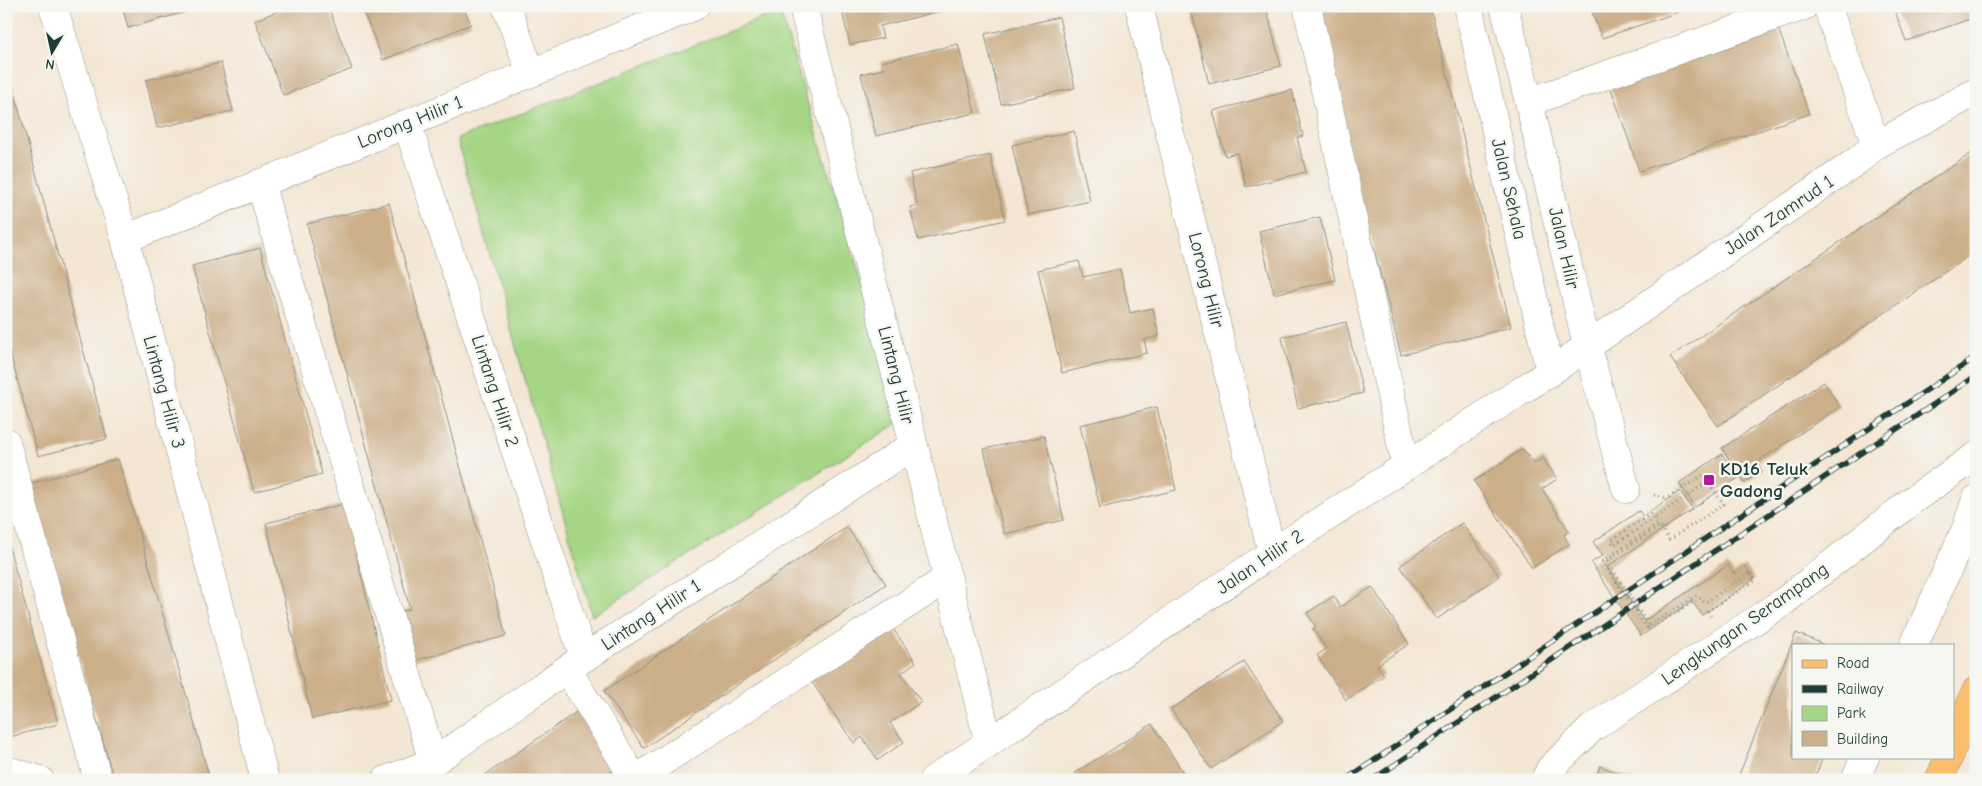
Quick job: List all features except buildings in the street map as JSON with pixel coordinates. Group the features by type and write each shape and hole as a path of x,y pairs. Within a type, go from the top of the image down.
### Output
{"main road":[{"path":"1954,744 1976,691"},
{"path":"1939,780 1948,758"}],"street":[{"name":"Lintang Hilir 3","path":"53,6 125,239 265,780"},
{"path":"506,6 531,73"},
{"name":"Lorong Hilir 1","path":"125,239 695,6"},
{"name":"Lintang Hilir","path":"803,6 989,743"},
{"name":"Lorong Hilir","path":"1139,6 1272,553"},
{"path":"1307,6 1406,466"},
{"name":"Jalan Sehala","path":"1468,6 1550,372"},
{"name":"Jalan Hilir","path":"1504,6 1587,345 1626,489"},
{"path":"1529,102 1804,6"},
{"path":"1827,6 1876,145"},
{"name":"Jalan Zamrud 1","path":"1587,345 1857,161 1876,145 1976,92"},
{"name":"Lintang Hilir 2","path":"407,124 576,663 634,780"},
{"path":"260,183 433,762"},
{"name":"Jalan Hilir 2","path":"933,780 1272,553 1550,372 1587,345"},
{"path":"6,442 98,780"},
{"name":"Lintang Hilir 1","path":"386,780 433,762 576,663 914,445"},
{"name":"Lengkungan Serampang","path":"1545,780 1550,769 1592,728 1783,602 1914,499 1976,456"},
{"path":"1914,644 1971,524 1976,499"},
{"path":"634,780 948,578"},
{"path":"1855,780 1865,758"},
{"path":"6,770 40,780"}],"path":[{"path":"1654,518 1669,540 1724,504 1703,475 1667,498"},
{"path":"1626,489 1652,513 1611,540 1614,545 1708,482"},
{"path":"1659,525 1602,561 1648,629 1701,598 1704,604 1751,572 1756,580 1708,611 1726,639"},
{"path":"1659,525 1607,561 1649,626 1699,594"}],"green space":[{"path":"780,11 903,420 592,616 457,139"}],"railway":[{"path":"1345,780 1976,357"},
{"path":"1372,780 1976,376"}],"place":[{"name":"KD16 Teluk Gadong","path":"1709,480"}]}
